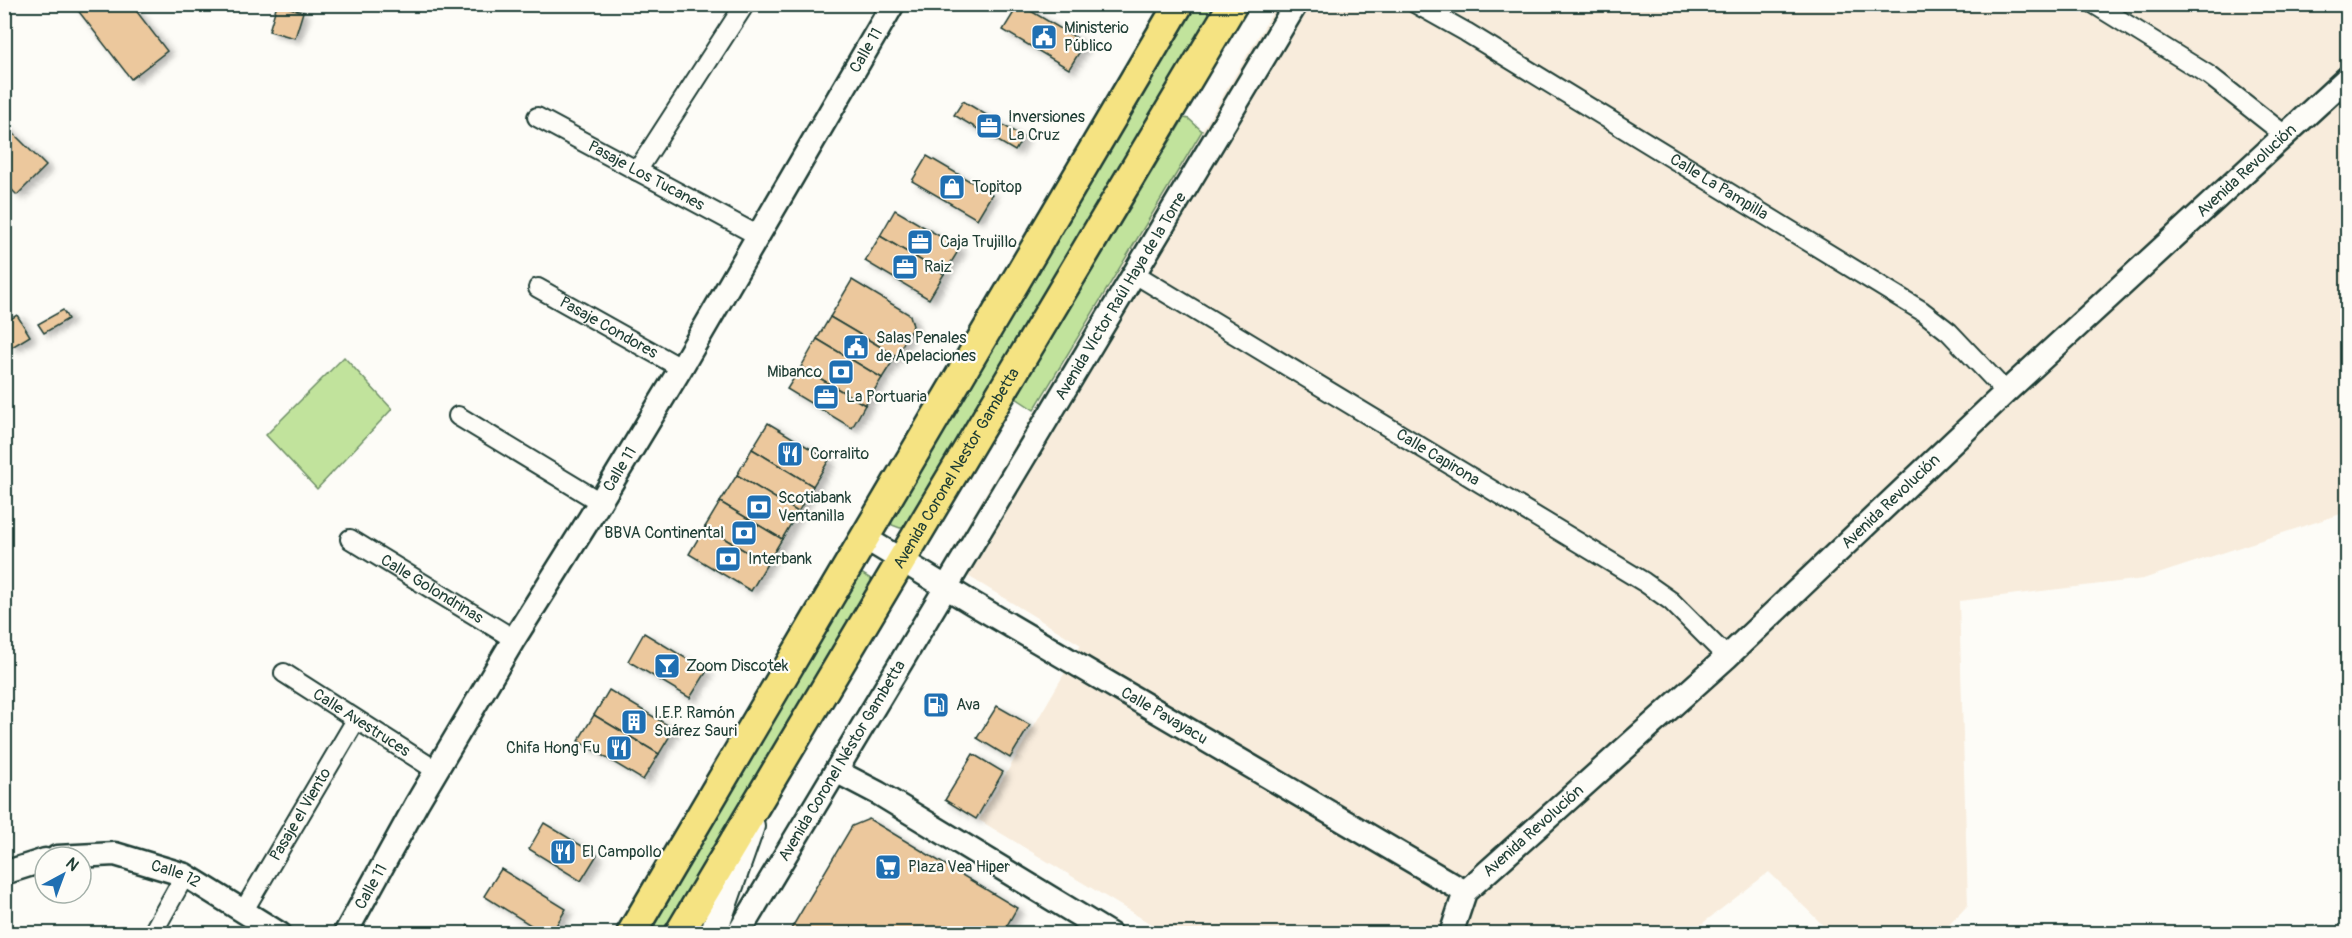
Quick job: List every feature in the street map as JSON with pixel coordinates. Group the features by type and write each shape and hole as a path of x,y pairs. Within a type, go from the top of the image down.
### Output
{"highway":[{"path":"631,933 1179,4"},
{"name":"Avenida Coronel Nestor Gambetta","path":"679,933 1233,4"}],"main road":[{"path":"713,933 762,794"}],"street":[{"path":"637,171 745,4"},
{"name":"Calle 11","path":"345,933 514,639 681,368 893,4"},
{"name":"Avenida Víctor Raúl Haya de la Torre","path":"946,588 1296,4"},
{"name":"Calle La Pampilla","path":"1416,4 1467,32 1922,311 1956,338 2006,392"},
{"path":"2094,4 2210,76 2286,136"},
{"name":"Avenida Revolución","path":"1451,933 1465,892 1727,657 2006,392 2348,77"},
{"name":"Pasaje Los Tucanes","path":"537,117 757,235"},
{"name":"Calle Capirona","path":"1135,274 1644,582 1671,601 1727,657"},
{"name":"Pasaje Condores","path":"538,288 681,368"},
{"path":"458,416 600,502"},
{"name":"Calle Golondrinas","path":"350,538 514,639"},
{"name":"Calle Pavayacu","path":"865,538 946,588 1465,892"},
{"name":"Avenida Coronel Néstor Gambetta","path":"738,933 946,588"},
{"name":"Calle Avestruces","path":"284,673 437,771"},
{"name":"Pasaje el Viento","path":"244,910 356,720"},
{"path":"836,771 878,793 1110,933"},
{"name":"Calle 12","path":"93,855 115,854 185,875 280,933"},
{"path":"4,873 33,864"},
{"path":"152,933 185,875"}],"shaded area":[{"path":"1277,5 2347,5 2347,512 2143,579 1959,601 1968,905 1941,933 1831,933 1769,872 1690,933 1166,933 979,820 1081,645 945,562"}],"green space":[{"path":"1192,5 1217,5 908,527 900,528 892,525 890,517"},
{"path":"1184,118 1189,119 1202,131 1034,410 1016,398"},
{"path":"344,357 392,409 317,489 266,435"},
{"path":"861,573 871,579 873,586 666,933 643,934 854,575"}],"building":[{"path":"73,4 131,4 167,51 131,79"},
{"path":"277,4 303,12 295,38 269,31"},
{"name":"Ministerio Público","path":"1019,4 1085,43 1069,69 1003,30"},
{"name":"Inversiones La Cruz","path":"963,101 1023,137 1015,151 954,115"},
{"path":"4,124 46,166 17,195 4,182"},
{"name":"Topitop","path":"927,156 992,194 977,219 912,181"},
{"name":"Caja Trujillo","path":"895,210 960,248 944,274 880,236"},
{"name":"Raiz","path":"880,236 944,274 929,299 865,261"},
{"path":"852,280 910,315 913,326 896,356 830,317"},
{"path":"63,310 68,319 44,333 38,324"},
{"path":"17,315 30,336 12,347 4,334 4,323"},
{"name":"Salas Penales de Apelaciones","path":"830,317 896,356 882,378 817,339"},
{"name":"Mibanco","path":"817,339 882,378 865,405 801,367"},
{"name":"La Portuaria","path":"801,367 865,405 852,428 787,389"},
{"name":"Corralito","path":"768,423 829,460 813,486 752,449"},
{"path":"752,449 813,486 798,512 737,475"},
{"name":"Scotiabank Ventanilla","path":"737,475 798,512 782,539 720,502"},
{"name":"BBVA Continental","path":"720,502 782,539 767,564 705,527"},
{"name":"Interbank","path":"705,527 767,564 751,591 689,554"},
{"name":"Zoom Discotek","path":"644,633 707,671 690,698 628,661"},
{"name":"I.E.P. Ramón Suárez Sauri","path":"609,690 674,729 659,754 594,715"},
{"path":"997,706 1030,725 1010,758 977,738"},
{"name":"Chifa Hong Fu","path":"594,715 659,754 643,780 578,741"},
{"path":"973,754 1003,772 976,819 945,800"},
{"name":"Plaza Vea Hiper","path":"869,819 1017,908 1002,934 788,934 852,826"},
{"name":"El Campollo","path":"544,823 597,855 581,881 529,849"},
{"path":"501,869 566,909 551,934 545,934 484,896"},
{"path":"468,925 483,934 463,934"}],"place":[{"name":"Ministerio Público","path":"1044,37"},
{"name":"Inversiones La Cruz","path":"989,126"},
{"name":"Topitop","path":"952,187"},
{"name":"Caja Trujillo","path":"920,242"},
{"name":"Raiz","path":"905,267"},
{"name":"Salas Penales de Apelaciones","path":"856,347"},
{"name":"Mibanco","path":"841,372"},
{"name":"La Portuaria","path":"826,397"},
{"name":"Corralito","path":"790,454"},
{"name":"Scotiabank Ventanilla","path":"759,507"},
{"name":"BBVA Continental","path":"744,533"},
{"name":"Interbank","path":"728,559"},
{"name":"Zoom Discotek","path":"667,666"},
{"name":"Ava","path":"936,705"},
{"name":"I.E.P. Ramón Suárez Sauri","path":"634,722"},
{"name":"Chifa Hong Fu","path":"619,748"},
{"name":"El Campollo","path":"563,852"},
{"name":"Plaza Vea Hiper","path":"888,867"}]}
